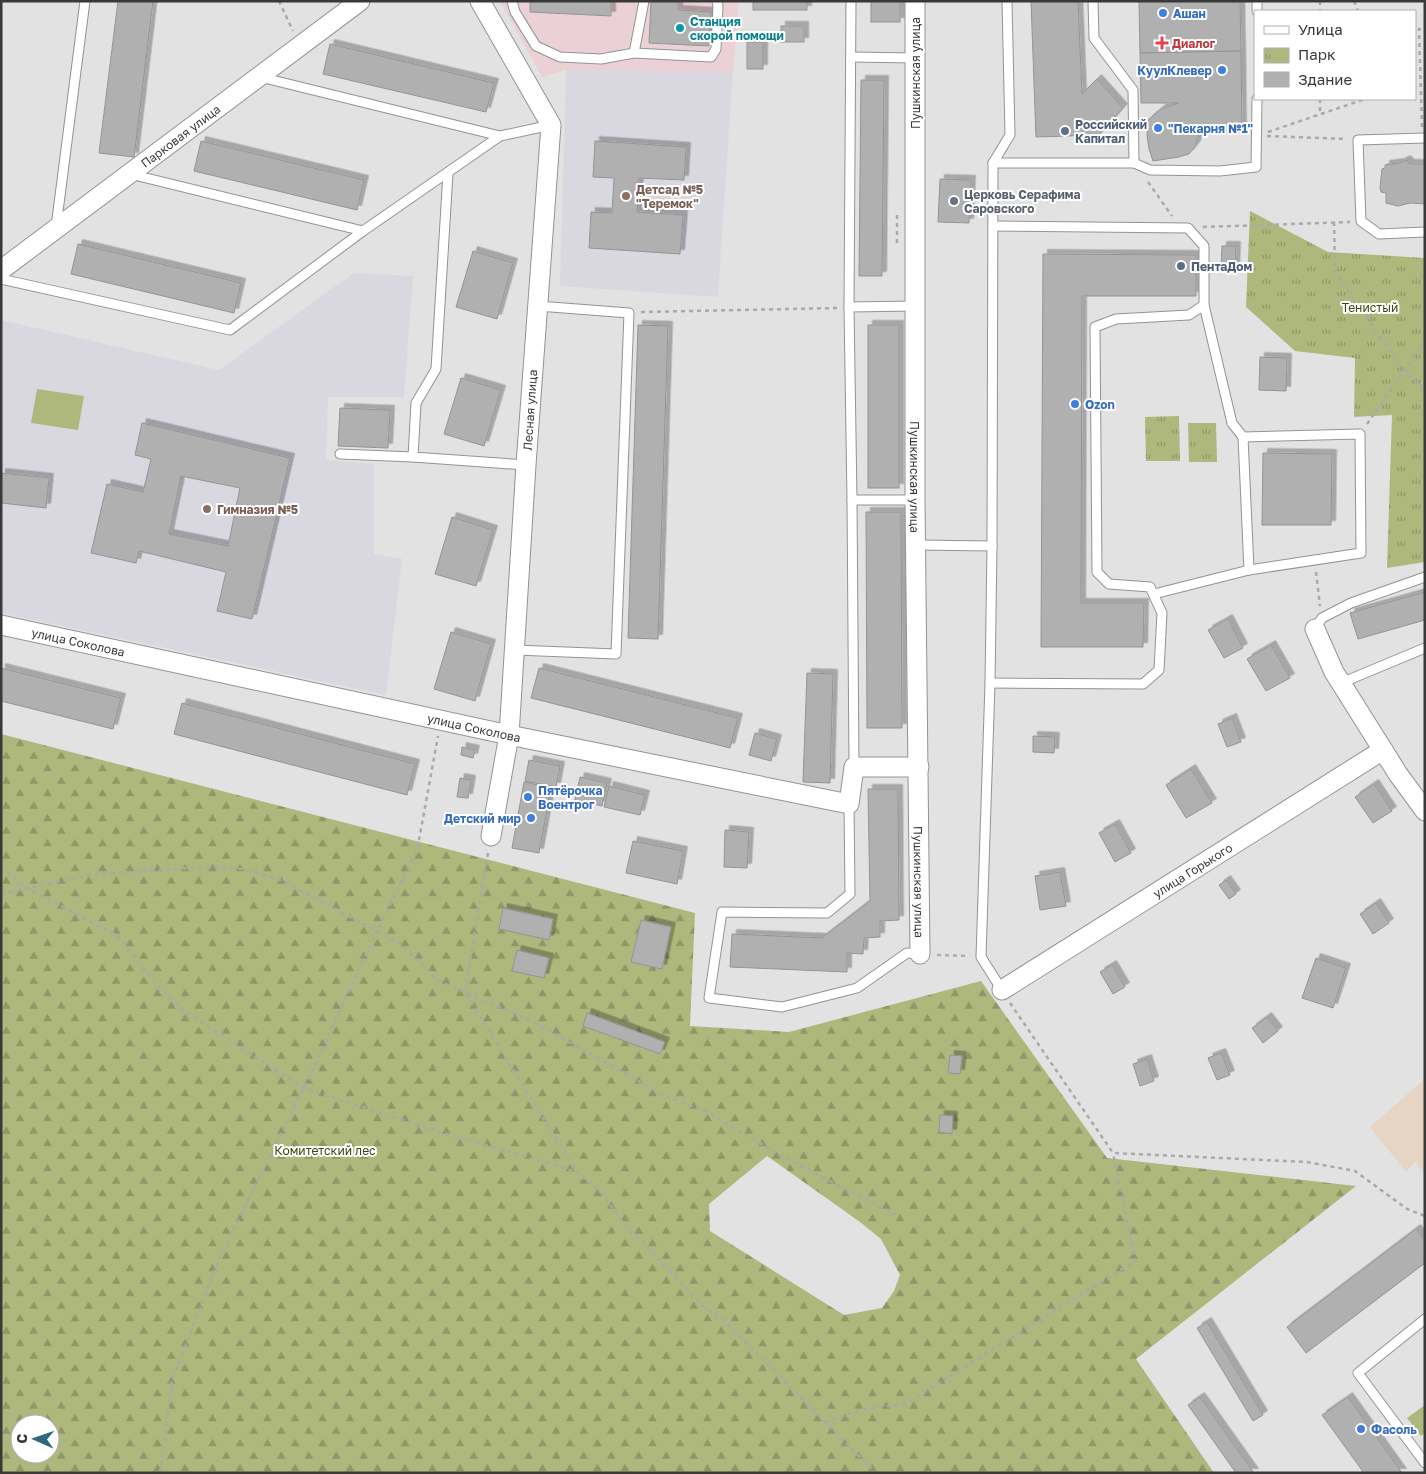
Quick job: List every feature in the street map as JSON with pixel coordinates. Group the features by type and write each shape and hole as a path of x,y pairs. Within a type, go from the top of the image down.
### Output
{"street":[{"name":"Парковая улица","path":"1,270 300,46 344,8 360,1"},
{"path":"480,1 551,125"},
{"name":"Пушкинская улица","path":"915,1 915,500 920,954"},
{"name":"Лесная улица","path":"491,836 509,734 526,465 551,125"},
{"path":"1318,623 1320,643 1341,683 1383,750 1425,811"},
{"name":"улица Соколова","path":"1,625 441,720 849,804"},
{"name":"улица Горького","path":"1002,990 1383,750"},
{"path":"849,804 854,767 918,767"}],"lane":[{"path":"56,229 85,1"},
{"path":"512,1 515,12 536,46 560,58 601,59 634,53 711,57 716,49 717,1"},
{"path":"634,53 644,1"},
{"path":"851,1 849,307 854,767"},
{"path":"1002,990 981,957 990,683 993,163 1010,135 1007,1"},
{"path":"1093,1 1094,38 1133,90 1134,163"},
{"path":"851,57 915,58"},
{"path":"259,77 500,136"},
{"path":"993,163 1134,163 1150,170 1220,171 1256,167 1258,136 1257,100"},
{"path":"1,279 230,330 363,231 500,136 551,125"},
{"path":"1424,138 1358,140 1361,221 1379,234 1425,232"},
{"path":"413,457 416,403 436,369 448,173"},
{"path":"129,174 363,231"},
{"path":"992,226 1184,228 1204,246 1204,305 1232,423 1243,438 1249,570"},
{"path":"990,683 1143,684 1159,670 1162,613 1150,587 1109,584 1097,572 1095,327 1116,319 1190,315 1204,305"},
{"path":"515,650 616,654 630,313 538,306"},
{"path":"849,307 916,306"},
{"path":"1154,594 1249,570 1361,554 1360,434 1243,438"},
{"path":"340,454 526,465"},
{"path":"852,500 915,500"},
{"path":"916,545 992,546"},
{"path":"1318,623 1351,603 1425,577"},
{"path":"1341,683 1425,648"},
{"path":"849,804 850,894 827,913 722,912 709,998 782,1007 858,988 907,953 920,954"},
{"path":"1425,1333 1421,1321 1358,1373 1425,1463"}],"path":[{"path":"279,1 300,46"},
{"path":"1424,138 1419,29 1425,29"},
{"path":"1416,82 1421,79"},
{"path":"1320,100 1320,114"},
{"path":"1258,136 1362,100"},
{"path":"1258,136 1358,140"},
{"path":"1134,163 1184,228 1361,221"},
{"path":"1334,222 1335,272 1404,371 1425,391"},
{"path":"630,313 849,307"},
{"path":"1360,434 1425,341"},
{"path":"1314,560 1318,623"},
{"path":"160,1473 172,1380 220,1257 304,1088 377,931 417,851 441,720"},
{"path":"491,836 465,992 577,1172 601,1192 627,1228 642,1240 706,1309 722,1318 876,1473"},
{"path":"1,867 28,888 118,936 150,977 182,1010 304,1088 446,1134 577,1172"},
{"path":"1,894 97,874 204,867 242,869 281,880 400,944 439,981 530,1020 663,1095 705,1111 778,1154 896,1215"},
{"path":"920,954 981,957"},
{"path":"825,1422 864,1410 905,1404 1135,1261 1112,1153 1002,990"},
{"path":"1112,1153 1307,1162 1355,1171 1407,1209 1425,1216"}],"shaded area":[{"path":"500,1 739,1 733,72 566,70 542,77"},
{"path":"566,70 733,72 718,297 560,286"},
{"path":"354,273 413,276 404,397 328,397 326,460 374,464 374,554 402,559 386,695 1,613 1,320 219,370"},
{"path":"1425,1079 1425,1174 1415,1162 1406,1172 1370,1127"}],"green space":[{"name":"Тенистый","path":"1250,211 1328,252 1425,258 1425,562 1387,568 1392,415 1354,417 1355,358 1295,351 1246,307"},
{"path":"37,389 84,396 78,430 31,423"},
{"path":"1179,416 1180,461 1146,461 1145,417"},
{"path":"1188,423 1216,423 1217,462 1189,462"},
{"name":"Комитетский лес","path":"1,734 695,913 690,1026 789,1032 981,981 1107,1158 1356,1186 1136,1359 1214,1473 1,1473","holes":["767,1156 881,1239 900,1275 894,1291 882,1308 844,1315 710,1231 709,1204"]},
{"path":"1425,1405 1425,1433 1421,1436 1407,1418"}],"building":[{"path":"118,1 153,1 134,157 99,153"},
{"path":"530,1 611,1 611,16 530,12"},
{"name":"Станция скорой помощи","path":"651,1 678,1 678,10 711,12 709,46 649,43"},
{"path":"753,1 807,1 807,10 753,10"},
{"path":"871,1 900,1 900,22 871,22"},
{"path":"1031,1 1078,1 1082,94 1097,79 1123,108 1099,135 1036,137"},
{"path":"1139,1 1240,1 1241,51 1140,53"},
{"path":"781,26 804,26 804,42 781,42"},
{"path":"747,42 763,42 763,69 747,69"},
{"path":"330,44 494,83 486,112 323,74"},
{"path":"1241,51 1242,132 1199,133 1196,145 1189,154 1153,161 1147,135 1148,120 1161,109 1178,103 1141,103 1140,53"},
{"path":"861,80 884,80 882,276 859,276"},
{"path":"201,141 364,180 357,210 194,171"},
{"name":"Детсад №5 \"Теремок\"","path":"595,141 686,147 684,180 639,178 637,212 683,215 680,254 589,248 591,212 612,213 614,178 593,177"},
{"path":"1406,160 1410,164 1425,164 1425,204 1410,203 1398,206 1386,203 1386,193 1381,192 1382,169 1385,168 1385,165 1400,163"},
{"name":"Церковь Серафима Саровского","path":"940,179 971,180 969,223 938,222"},
{"path":"78,244 241,283 234,313 71,274"},
{"path":"1222,246 1236,246 1235,271 1221,271"},
{"path":"473,251 513,263 497,319 456,307"},
{"path":"1043,254 1196,255 1196,296 1082,296 1081,603 1144,603 1143,647 1041,647"},
{"path":"638,325 668,326 658,639 628,638"},
{"path":"868,325 899,325 899,488 868,488"},
{"path":"1260,357 1287,358 1286,391 1259,390"},
{"path":"461,378 501,390 484,446 444,434"},
{"path":"340,408 390,410 388,448 338,446"},
{"path":"142,423 290,458 252,619 217,611 226,572 139,551 136,563 91,553 107,484 143,492 151,459 135,455","holes":["181,476 240,488 228,546 169,534"]},
{"path":"1263,453 1332,454 1331,525 1262,525"},
{"path":"1,473 49,478 46,508 1,503"},
{"path":"866,512 901,512 902,728 867,728"},
{"path":"452,517 493,530 476,586 435,574"},
{"path":"1425,592 1425,620 1358,639 1350,613"},
{"path":"1228,619 1243,648 1224,658 1208,630"},
{"path":"451,632 491,644 475,701 434,689"},
{"path":"1271,645 1290,678 1266,691 1247,659"},
{"path":"1,668 121,698 113,729 1,701"},
{"path":"539,668 738,718 730,748 531,698"},
{"path":"807,673 833,674 830,783 803,782"},
{"path":"182,703 415,764 407,795 174,734"},
{"path":"1232,718 1241,742 1227,747 1218,724"},
{"path":"755,733 777,739 771,761 749,755"},
{"path":"1033,736 1055,737 1054,753 1033,752"},
{"path":"462,747 475,750 473,758 461,755"},
{"path":"529,760 560,766 556,787 525,781"},
{"path":"1191,769 1212,803 1186,818 1166,785"},
{"path":"580,777 607,783 602,806 575,800"},
{"path":"460,778 471,780 468,798 457,797"},
{"name":"Детский мир","path":"524,782 551,788 539,853 512,848"},
{"path":"1374,784 1392,811 1373,823 1355,797"},
{"path":"609,786 645,795 640,815 604,807"},
{"path":"868,789 898,789 899,920 880,921 880,937 864,938 863,954 847,953 847,972 730,967 732,934 822,938 870,901"},
{"path":"1115,824 1131,853 1115,862 1099,833"},
{"path":"725,830 749,832 747,868 724,867"},
{"path":"633,841 683,851 677,884 626,873"},
{"path":"1060,872 1066,906 1040,910 1035,876"},
{"path":"1226,880 1236,894 1229,899 1219,885"},
{"path":"1376,903 1389,923 1373,934 1360,914"},
{"path":"503,908 553,919 549,940 499,929"},
{"path":"641,920 671,927 662,969 631,962"},
{"path":"517,950 549,958 544,978 512,971"},
{"path":"1316,958 1346,968 1333,1008 1302,998"},
{"path":"1112,965 1125,987 1113,994 1100,972"},
{"path":"587,1013 665,1042 660,1054 583,1026"},
{"path":"1267,1017 1278,1031 1263,1043 1252,1028"},
{"path":"1221,1053 1230,1075 1217,1080 1208,1058"},
{"path":"950,1055 962,1056 960,1074 948,1073"},
{"path":"1147,1059 1154,1081 1140,1086 1133,1064"},
{"path":"940,1115 953,1116 952,1134 939,1132"},
{"path":"1416,1229 1425,1240 1425,1263 1306,1353 1287,1327"},
{"path":"1207,1322 1263,1415 1253,1421 1197,1328"},
{"path":"1200,1397 1254,1473 1236,1473 1188,1405"},
{"path":"1348,1397 1402,1473 1364,1473 1322,1415"}],"place":[{"name":"Ашан","path":"1163,13"},
{"name":"Станция скорой помощи","path":"680,28"},
{"name":"Диалог","path":"1162,43"},
{"name":"КуулКлевер","path":"1222,70"},
{"name":"\"Пекарня №1\"","path":"1158,128"},
{"name":"Российский Капитал","path":"1065,131"},
{"name":"Детсад №5 \"Теремок\"","path":"626,196"},
{"name":"Церковь Серафима Саровского","path":"954,201"},
{"name":"ПентаДом","path":"1181,266"},
{"name":"Ozon","path":"1075,404"},
{"name":"Гимназия №5","path":"207,509"},
{"name":"Пятёрочка Воентрог","path":"528,797"},
{"name":"Детский мир","path":"531,818"},
{"name":"Фасоль","path":"1361,1429"}]}
